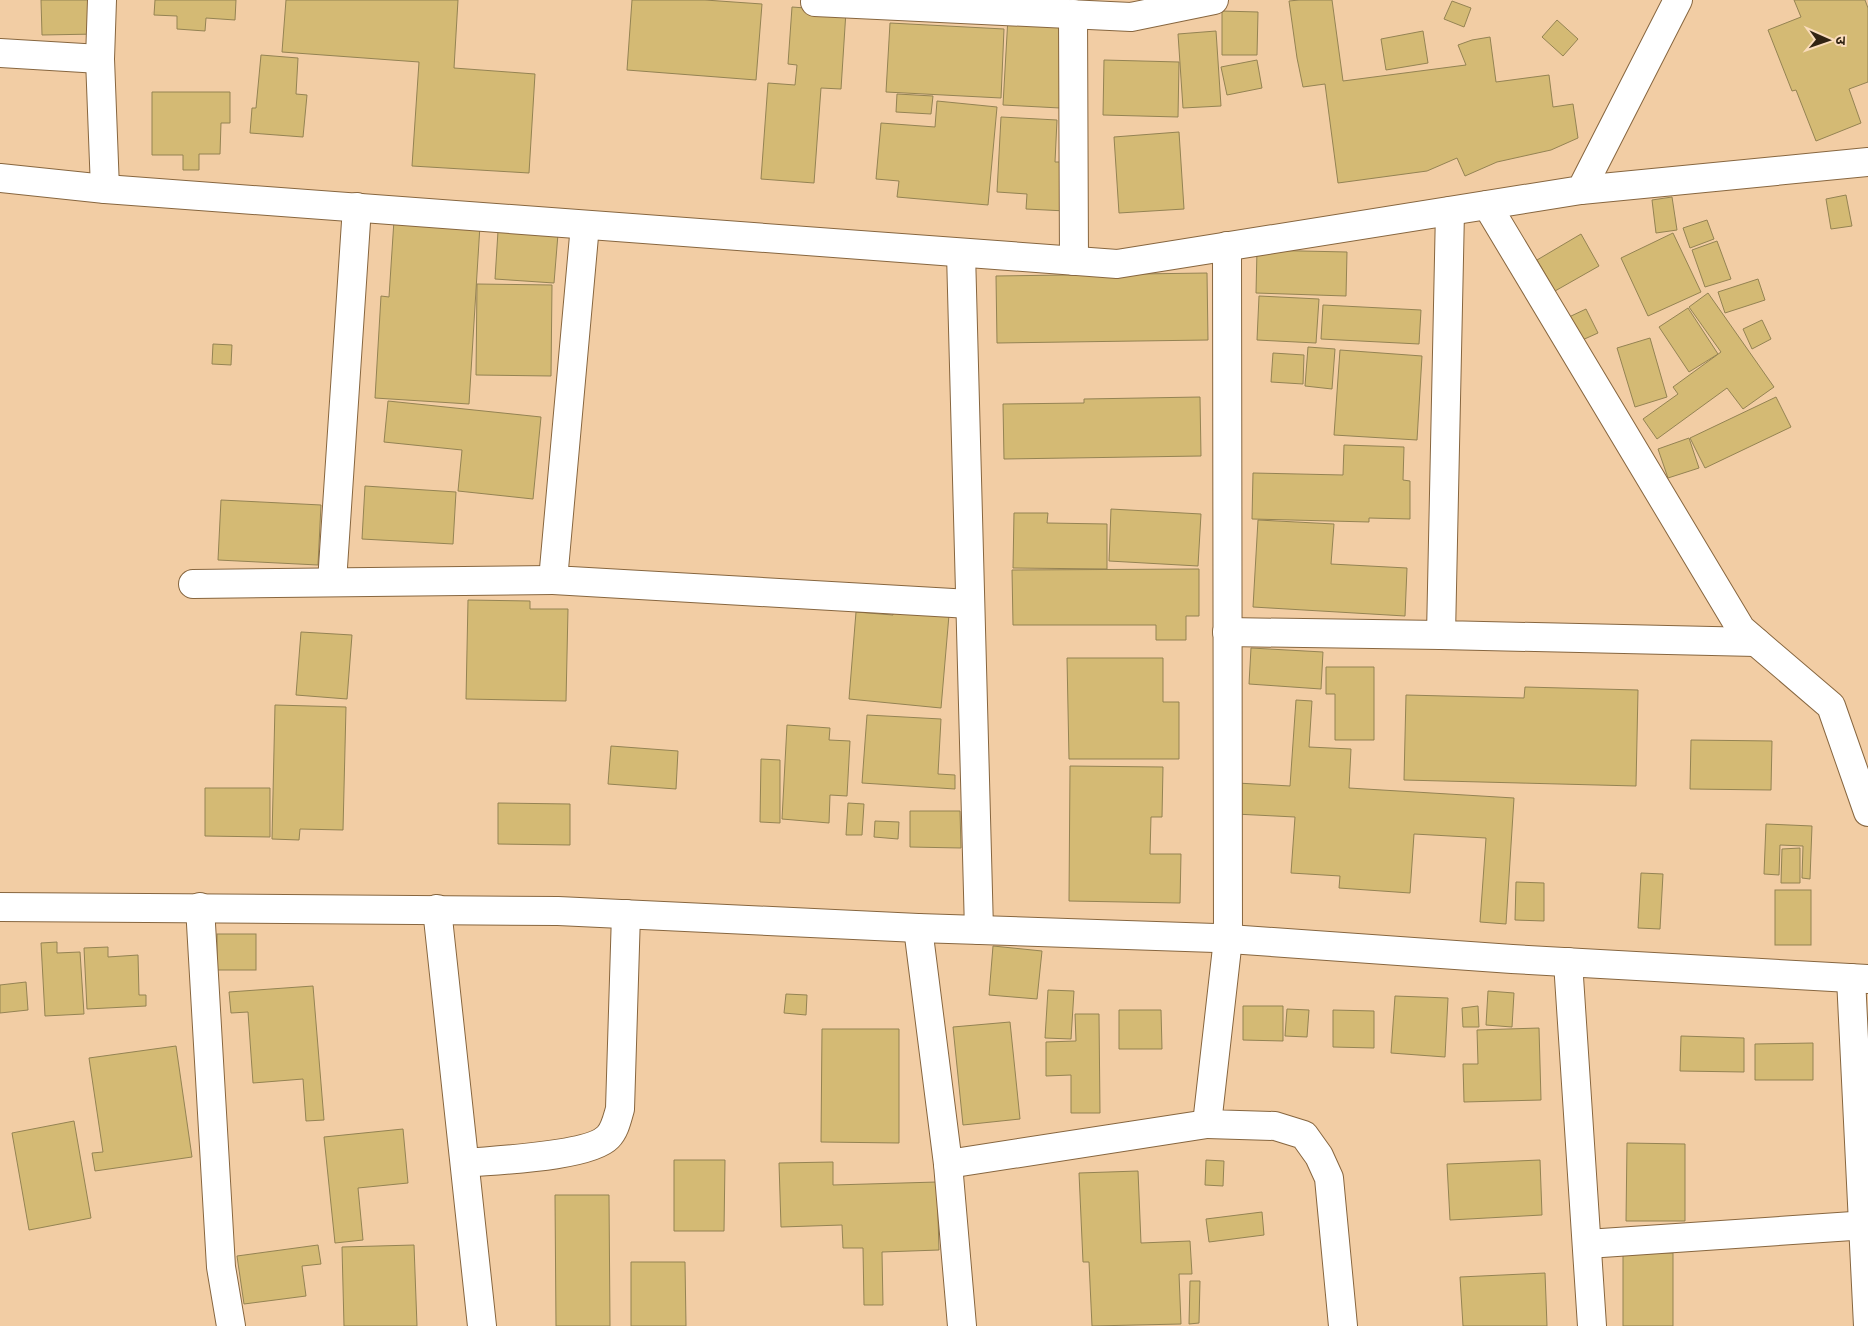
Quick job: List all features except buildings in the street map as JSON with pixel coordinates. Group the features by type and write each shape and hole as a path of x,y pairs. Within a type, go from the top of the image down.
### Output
{"street":[{"path":"102,0 100,59 105,189"},
{"path":"810,1 1131,17 1214,0"},
{"path":"1581,190 1678,0"},
{"path":"1073,14 1074,261"},
{"path":"0,53 100,59"},
{"path":"0,178 105,189 1117,264 1581,190 1868,162"},
{"path":"1487,205 1741,629 1831,706 1868,812"},
{"path":"332,582 357,207"},
{"path":"1441,635 1450,211"},
{"path":"553,580 585,224"},
{"path":"1207,1124 1228,939 1227,246"},
{"path":"961,253 979,930"},
{"path":"193,584 553,580 970,604"},
{"path":"1227,632 1756,642"},
{"path":"0,907 437,909 626,914 918,928 1228,939 1568,962 1860,978 1868,1326"},
{"path":"200,907 221,1267 231,1326"},
{"path":"437,909 482,1326"},
{"path":"465,1163 566,1152 596,1145 608,1137 616,1124 620,1109 626,914"},
{"path":"918,928 948,1164 962,1326"},
{"path":"1568,962 1592,1326"},
{"path":"948,1164 1207,1124 1276,1126 1304,1135 1319,1156 1329,1178 1343,1326"},
{"path":"1587,1244 1865,1225"}]}
